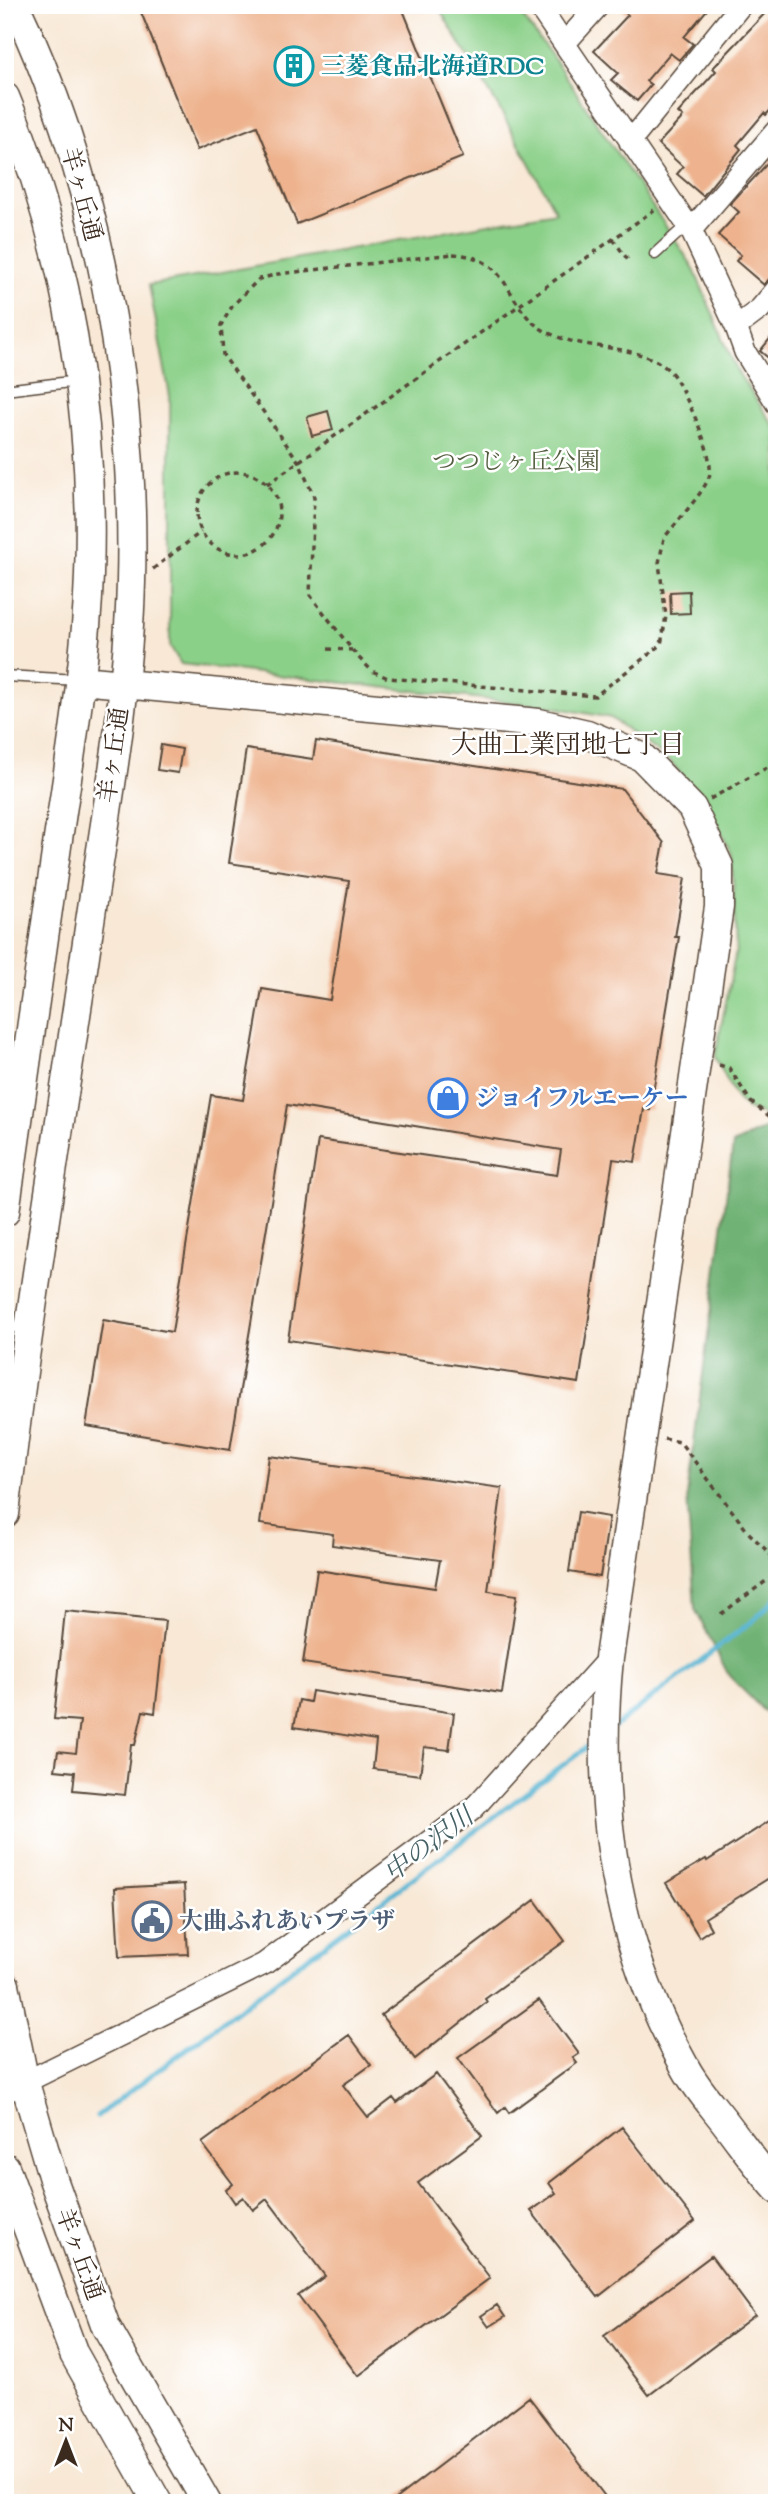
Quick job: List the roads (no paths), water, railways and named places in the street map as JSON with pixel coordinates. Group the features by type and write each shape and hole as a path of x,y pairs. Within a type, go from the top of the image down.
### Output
{"main road":[{"name":"羊ヶ丘通","path":"5,1514 18,1327 123,683 131,585 129,470 112,320 75,162 53,94 13,13"},
{"name":"羊ヶ丘通","path":"5,97 56,251 78,381 89,488 89,573 81,680 5,1212"},
{"path":"81,680 539,723 587,734 642,757 692,808 719,866 719,907 609,1658 605,1702 606,1824 616,1878 643,1979 684,2067 777,2189"},
{"name":"羊ヶ丘通","path":"5,1985 15,2088 53,2179 106,2327 207,2503"},
{"name":"羊ヶ丘通","path":"5,2167 74,2354 158,2503"}],"street":[{"path":"538,5 689,227 736,327 744,352 777,404"},
{"path":"565,43 599,5"},
{"path":"630,142 741,5"},
{"path":"689,227 777,130"},
{"path":"736,327 760,309 777,289"},
{"path":"15,2088 264,1964 473,1809 609,1658"}],"lane":[{"path":"655,254 689,227"},
{"path":"5,390 78,381"},
{"path":"5,676 81,680"}],"waterway":[{"name":"中の沢川","path":"614,1727 755,1619 777,1597"},
{"name":"中の沢川","path":"97,2116 595,1741"}],"place":[{"name":"三菱食品北海道RDC","path":"294,66"},
{"name":"ジョイフルエーケー","path":"448,1098"},
{"name":"大曲ふれあいプラザ","path":"152,1921"}],"district":[{"name":"大曲工業団地七丁目","path":"568,744"}],"park label":[{"name":"つつじヶ丘公園","path":"516,461"}]}
